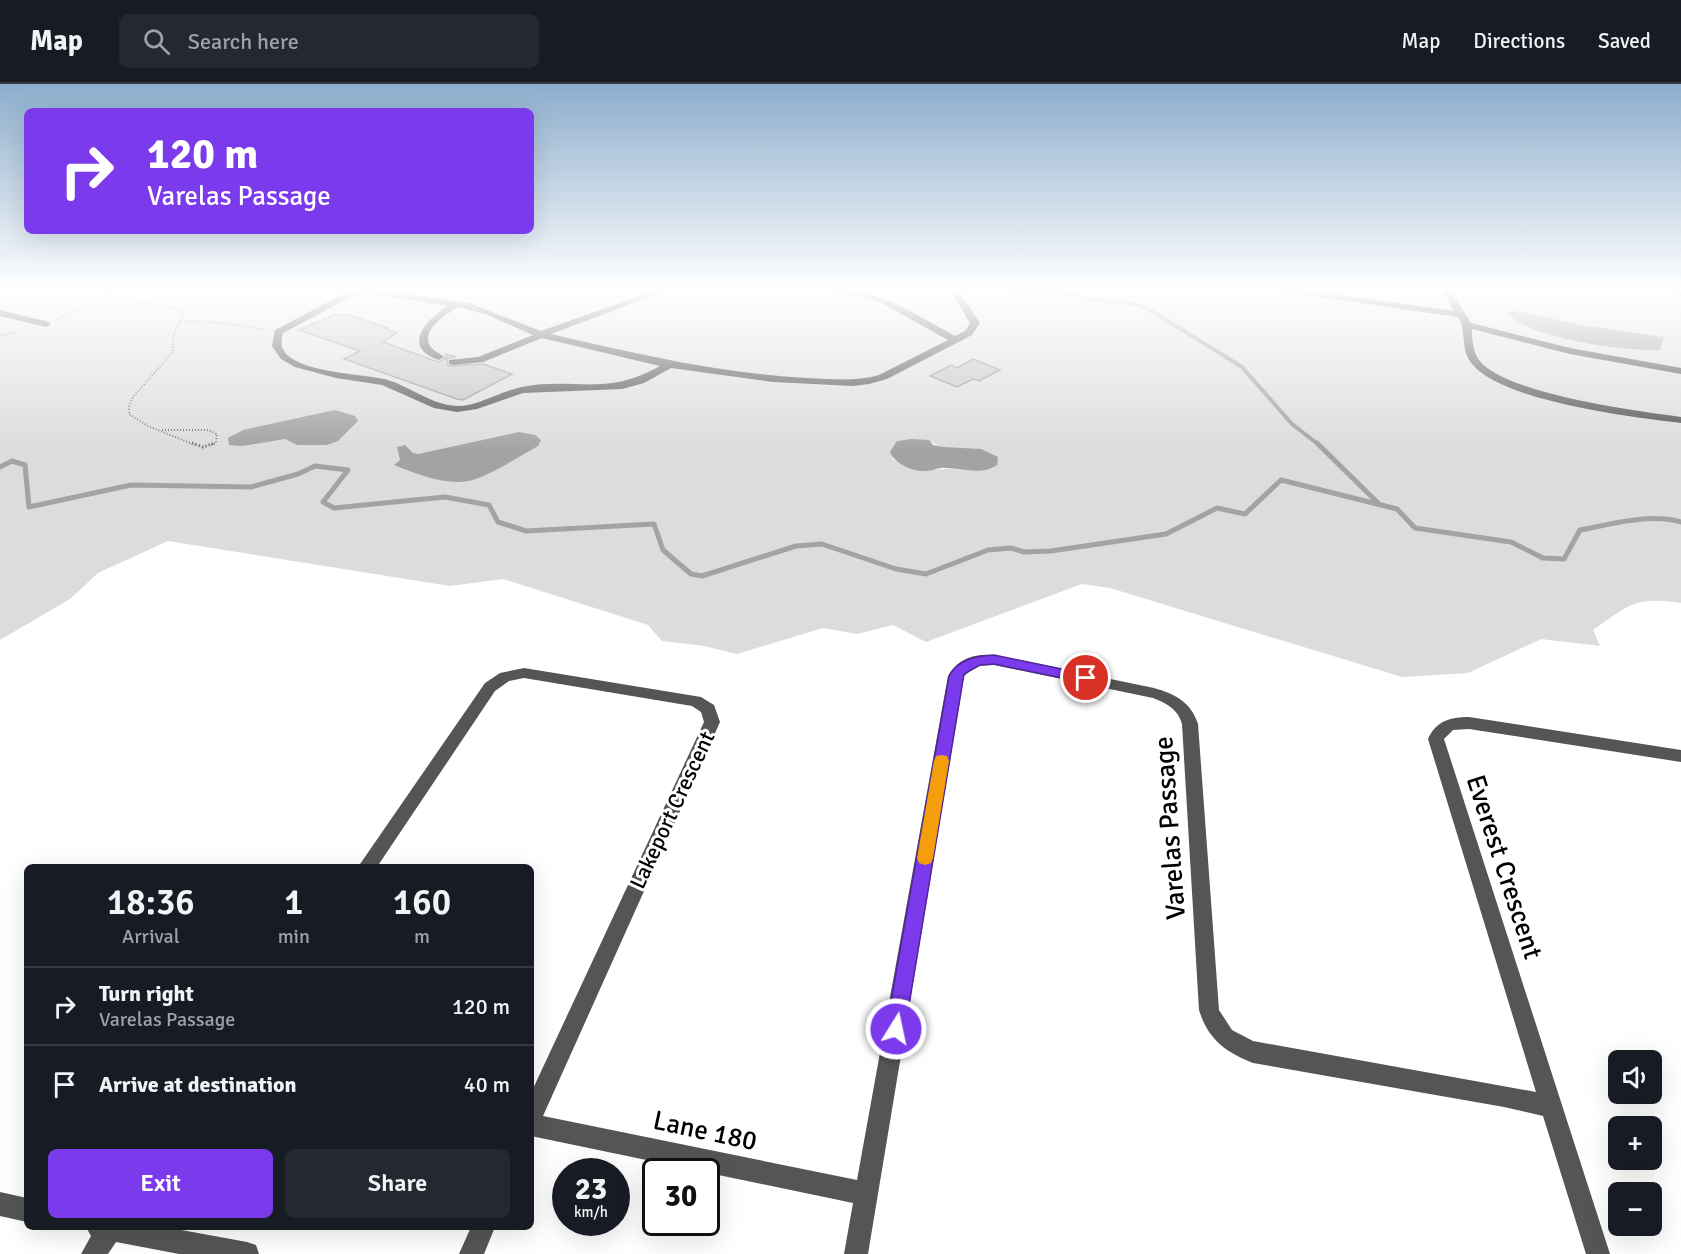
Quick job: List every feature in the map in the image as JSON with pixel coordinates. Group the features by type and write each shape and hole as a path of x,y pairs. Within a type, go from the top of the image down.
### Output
{"street":[{"path":"275,343 276,348 285,358 301,367 386,383 444,407 458,409 524,390 596,388 634,383 669,365"},
{"path":"424,343 429,351 440,357"},
{"path":"453,362 480,360 523,343"},
{"path":"574,343 669,365 773,379 853,383 883,377 950,343"},
{"path":"1469,343 1472,358 1486,371 1499,377 1562,399 1681,420"},
{"path":"1538,343 1570,351 1681,371"},
{"name":"Varelas Passage","path":"856,1254 956,676 963,666 977,660 994,660 1154,693 1173,700 1185,711 1190,724 1209,1010 1218,1031 1228,1041 1253,1052 1504,1096 1552,1107"},
{"name":"Lakeport Crescent","path":"369,864 490,687 505,677 524,673 696,701 708,709 712,722 534,1111"},
{"name":"Everest Crescent","path":"1598,1254 1437,746 1438,733 1449,724 1469,723 1681,756"},
{"name":"Lane 180","path":"534,1126 868,1194"},
{"path":"0,1204 24,1209"},
{"path":"93,1254 106,1230"},
{"path":"118,1230 248,1254"},
{"path":"471,1254 482,1230"}],"path":[{"path":"162,430 207,430 217,434 218,438 216,442 203,447 138,421 129,414 129,405 133,397 173,352 173,343"}],"shaded area":[{"path":"0,343 1681,343 1681,603 1653,601 1633,604 1593,630 1600,646 1541,639 1468,673 1402,677 1110,588 1082,584 926,642 893,625 857,634 823,628 737,654 704,646 662,641 648,625 503,579 450,586 168,541 98,573 70,599 0,640","holes":["911,439 941,447 963,470 919,469 893,459 897,441"]},
{"path":"1582,343 1662,343 1660,350"},
{"path":"335,410 355,416 358,421 338,441 327,445 297,445 285,439 243,446 229,445 228,438 243,430"},
{"path":"519,432 535,435 541,440 538,446 476,479 445,481 423,476 394,465 400,460 397,447 405,445 413,453 418,454"},
{"path":"929,440 933,445 944,447 981,449 998,457 997,465 978,471 943,468 929,471 910,469 900,464 890,452 897,441"}],"building":[{"path":"336,343 385,343 438,362 445,359 446,354 456,357 447,358 448,366 483,364 512,374 463,400 344,359 360,351"},
{"path":"973,359 1000,370 979,381 973,379 957,387 930,376 951,365 957,368"}],"waterway":[{"path":"1203,343 1242,367 1292,424 1319,445"},
{"path":"1317,443 1378,503"},
{"path":"0,467 12,461 25,465 29,507 131,485 251,487 298,474 315,466 348,470 323,502 334,508 445,497 489,505 498,522 526,531 654,524 663,550 691,574 702,576 796,546 822,544 896,569 926,574 988,550 1011,548 1024,552 1051,551 1166,534 1217,508 1245,514 1281,480 1397,509 1415,528 1511,542 1543,558 1564,559 1580,530 1643,519 1681,522"}],"slow traffic":[{"path":"925,858 942,761"}],"route":[{"path":"896,1029 956,676 963,666 986,659 1086,678"}]}
